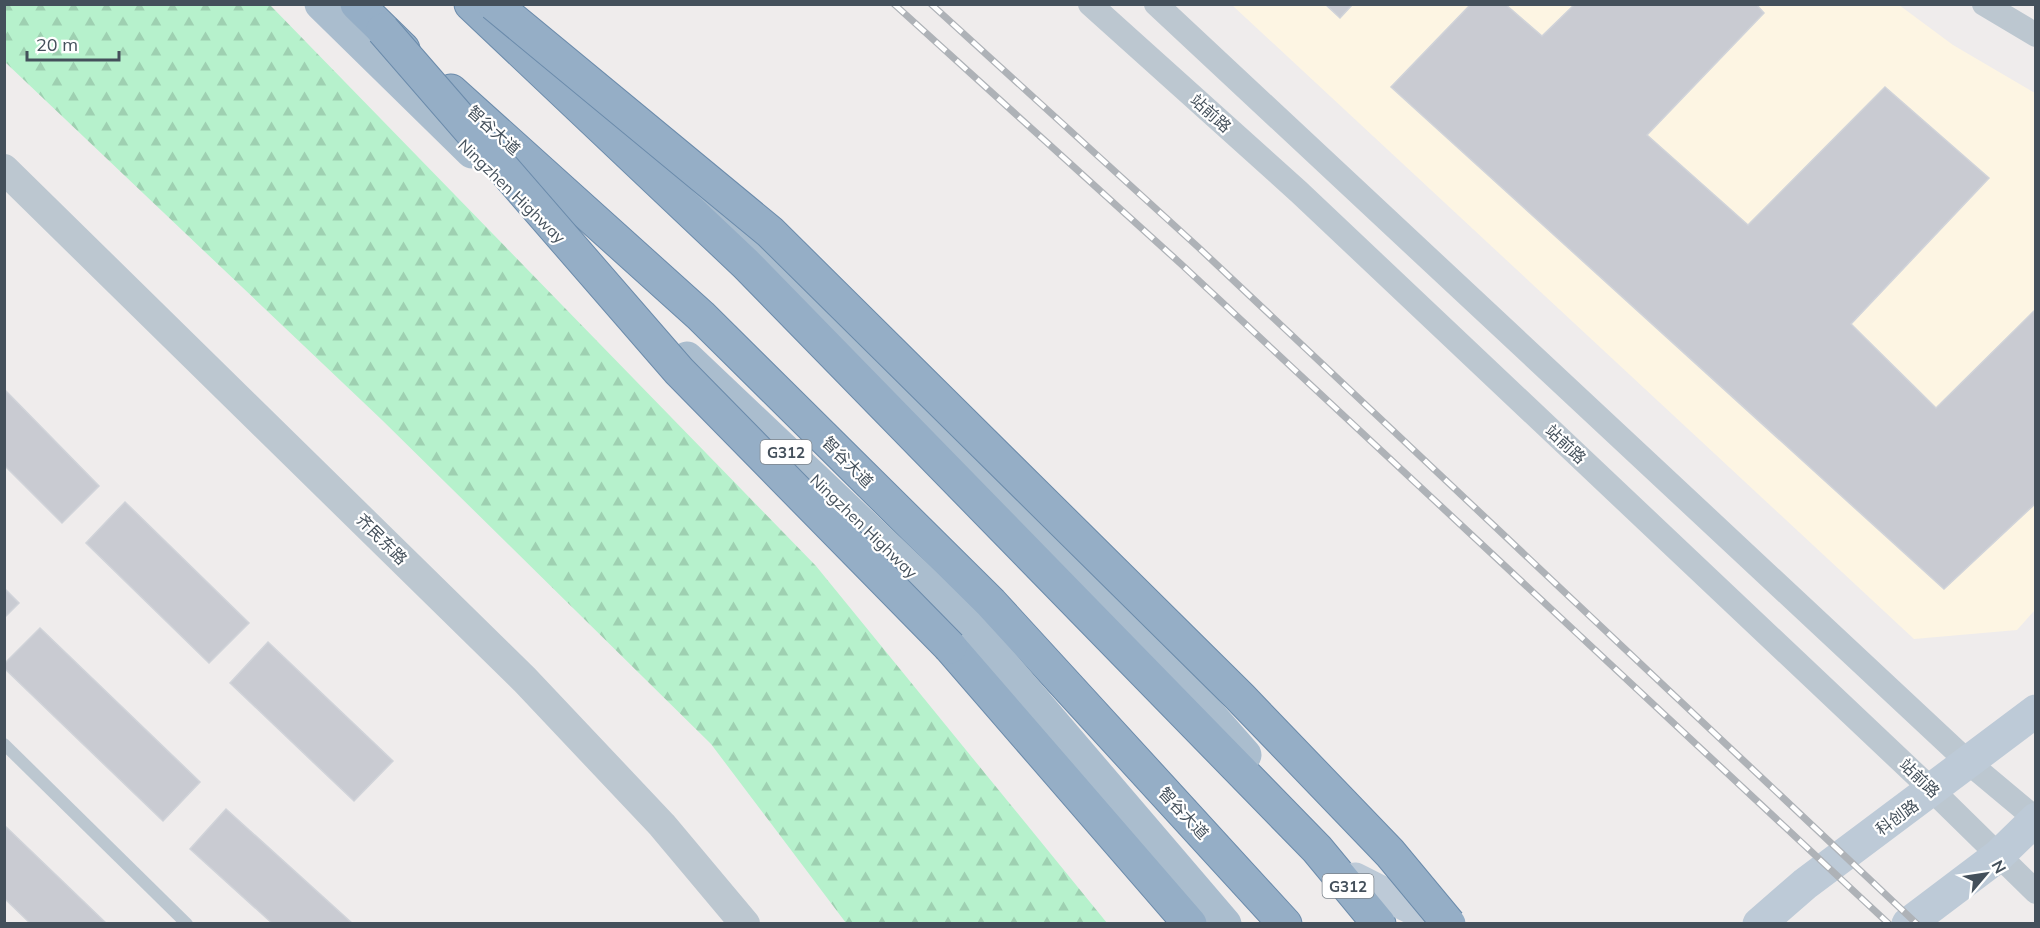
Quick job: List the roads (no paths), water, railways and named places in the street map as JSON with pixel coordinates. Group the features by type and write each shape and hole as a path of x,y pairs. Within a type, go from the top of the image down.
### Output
{"highway":[{"name":"智谷大道","path":"357,4 701,316 965,577 1285,924"},
{"name":"G312","path":"471,4 762,281 1317,849 1380,924"},
{"path":"494,4 770,232 1240,697 1390,853 1449,924"},
{"name":"G312","path":"383,30 679,371 950,647 1191,924"},
{"path":"950,647 1170,924"}],"main road":[{"name":"Ningzhen Highway","path":"321,4 528,207 971,627 1225,924"},
{"name":"G312","path":"510,4 1071,557 1355,879 1387,924"},
{"name":"科创路","path":"1755,922 1933,791 2036,711"},
{"path":"1908,924 1998,856 2036,819"},
{"path":"1355,879 1449,924"}],"street":[{"name":"站前路","path":"1090,4 1299,192 1933,791 2036,892"},
{"path":"1156,4 1969,763 2036,819"},
{"path":"1984,4 2036,35"},
{"name":"齐民东路","path":"4,169 525,680 663,825 745,924"}],"lane":[{"path":"4,744 187,924"}],"railway":[{"path":"894,4 1181,264 1889,924"},
{"path":"931,4 1198,247 1917,924"}]}
